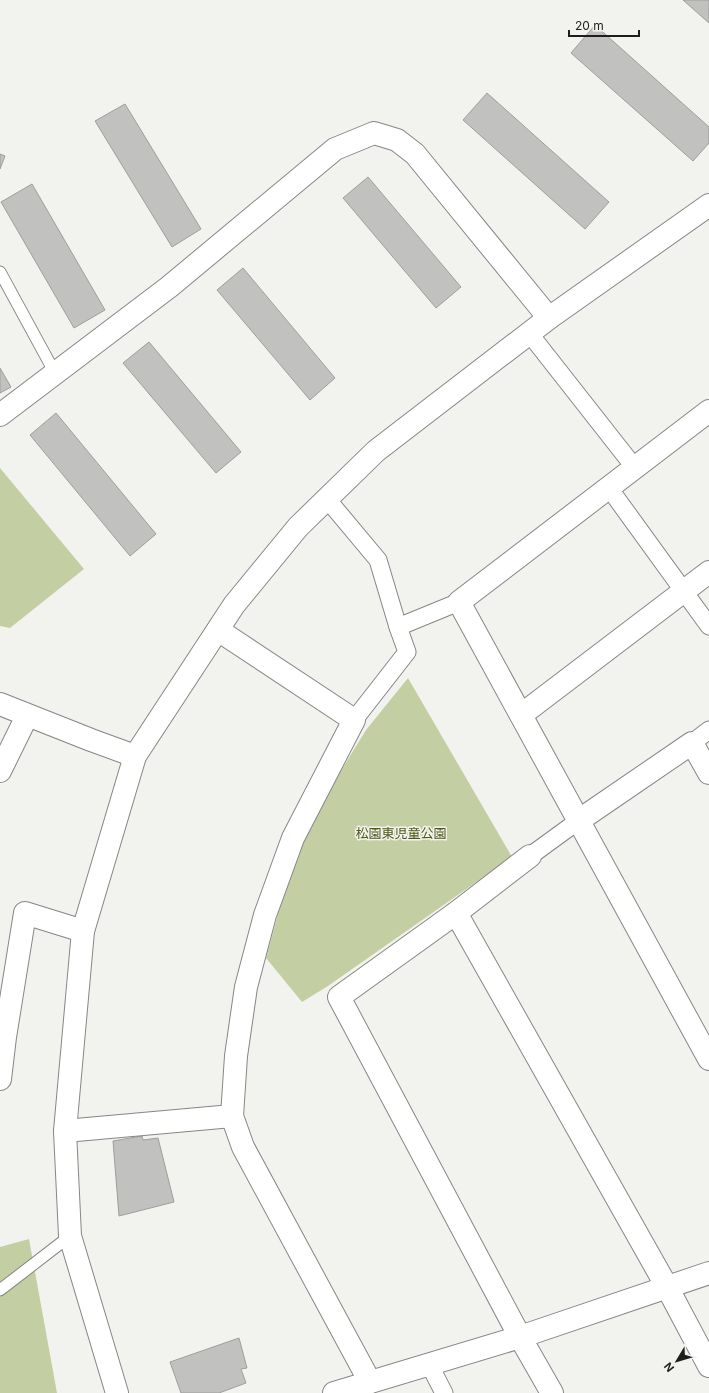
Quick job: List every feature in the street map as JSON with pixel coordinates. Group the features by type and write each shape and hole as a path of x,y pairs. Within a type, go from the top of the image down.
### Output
{"street":[{"path":"0,415 169,288 335,149 374,133 397,140 415,154 549,318"},
{"path":"117,1393 70,1236 66,1131 83,931 135,756 234,605 298,527 376,451 549,318 709,205"},
{"path":"530,333 635,468"},
{"path":"398,627 459,602 709,411"},
{"path":"609,488 709,626"},
{"path":"327,499 378,560 407,652 354,720 292,838 265,915 246,987 236,1056 232,1116 243,1147 370,1382"},
{"path":"520,715 709,572"},
{"path":"459,602 709,1059"},
{"path":"218,630 354,720"},
{"path":"0,704 27,716 135,756"},
{"path":"0,772 27,716"},
{"path":"552,1393 520,1337 339,997 456,913 578,821 709,730"},
{"path":"692,743 709,774"},
{"path":"456,913 667,1287 709,1366"},
{"path":"0,1079 5,1037 25,914 83,931"},
{"path":"66,1131 232,1116"},
{"path":"334,1393 520,1337 709,1273"},
{"path":"429,1364 444,1393"}],"lane":[{"path":"0,272 55,373"},
{"path":"0,1290 70,1236"}],"green space":[{"path":"0,468 84,569 10,628 0,626"},
{"name":"松園東児童公園","path":"408,678 512,857 328,986 302,1002 266,958 292,863 323,800 366,730"},
{"path":"29,1239 57,1393 0,1393 0,1247"}],"building":[{"path":"683,0 709,0 709,23"},
{"path":"595,25 709,127 709,143 693,161 571,53"},
{"path":"487,93 609,202 585,229 463,120"},
{"path":"125,104 201,229 172,247 95,121"},
{"path":"0,154 5,156 0,169"},
{"path":"368,177 461,287 436,308 343,198"},
{"path":"32,184 105,310 74,328 1,202"},
{"path":"243,268 335,378 310,400 217,290"},
{"path":"149,342 241,452 216,473 123,363"},
{"path":"0,368 11,387 0,393"},
{"path":"56,413 156,534 130,556 30,435"},
{"path":"142,1136 143,1140 158,1138 174,1202 119,1216 113,1141"},
{"path":"239,1338 247,1368 241,1369 246,1383 219,1393 181,1393 170,1362"}]}
